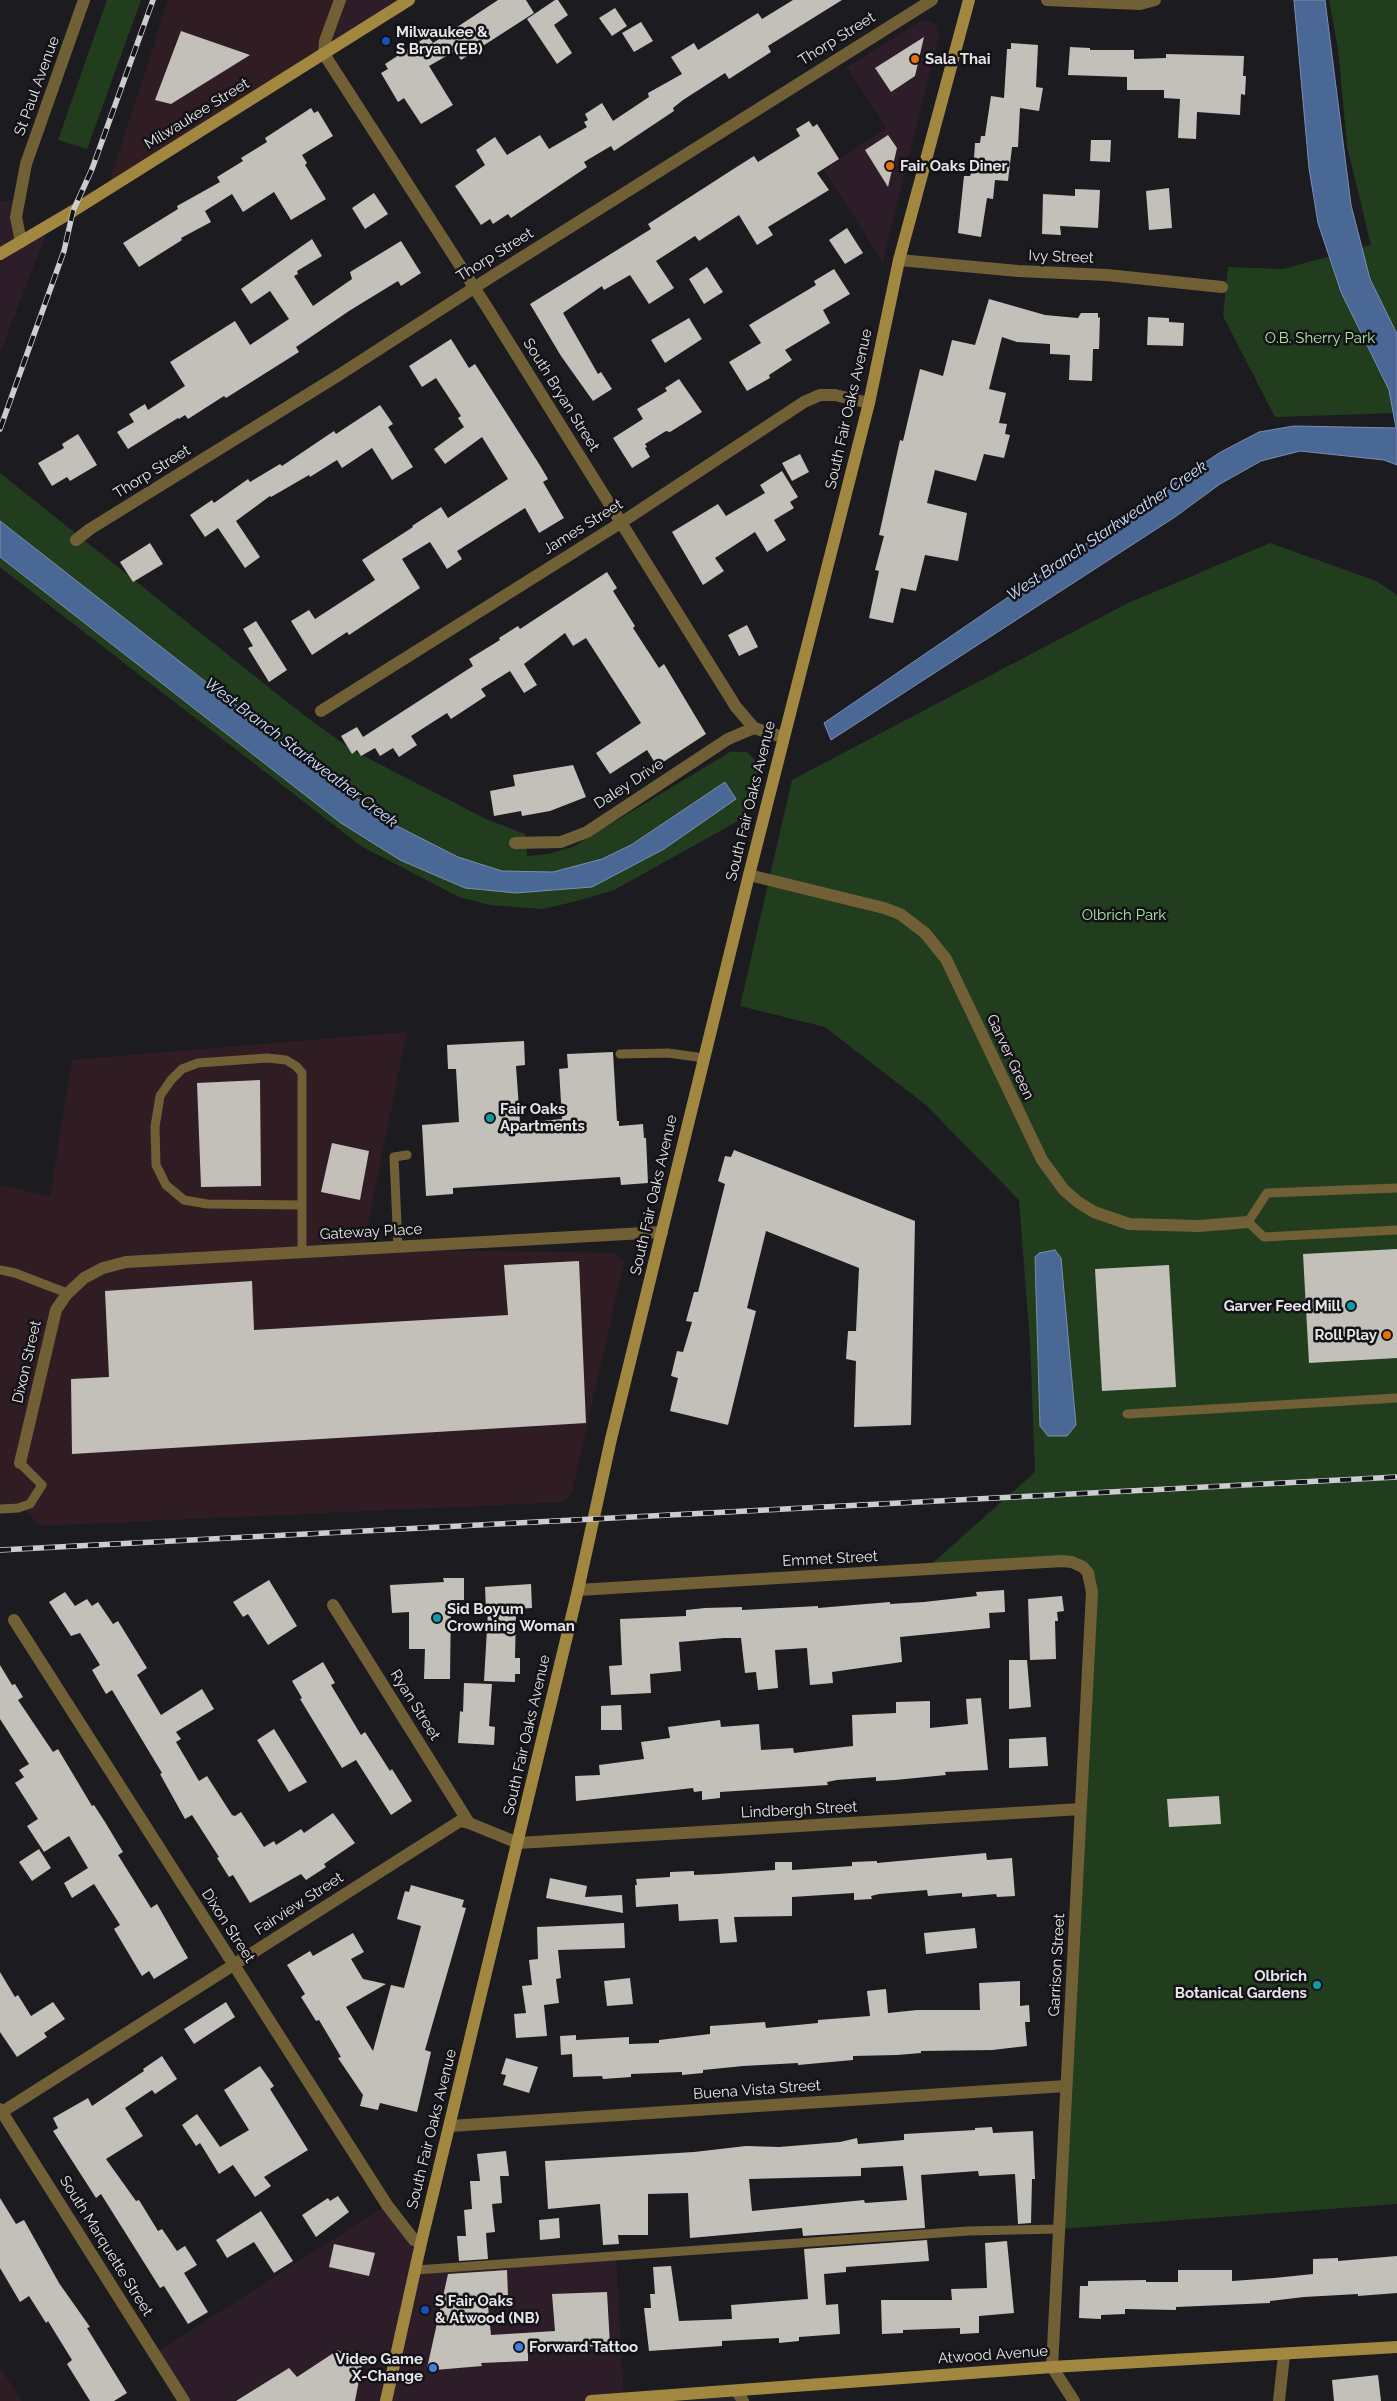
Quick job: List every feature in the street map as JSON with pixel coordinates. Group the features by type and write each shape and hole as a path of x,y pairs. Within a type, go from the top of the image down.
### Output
{"street":[{"name":"St Paul Avenue","path":"20,242 16,216 26,164 84,0"},
{"path":"324,54 325,41 340,0"},
{"name":"Milwaukee Street","path":"0,254 410,0"},
{"name":"Thorp Street","path":"76,540 339,376 474,288 932,0"},
{"name":"South Fair Oaks Avenue","path":"386,2401 421,2243 578,1590 609,1448 783,738 869,403 899,260 969,0"},
{"path":"1047,0 1140,4 1154,0"},
{"name":"South Bryan Street","path":"324,54 622,522 736,707 754,728"},
{"name":"Ivy Street","path":"899,260 1018,271 1107,275 1222,287"},
{"name":"James Street","path":"321,711 622,522 804,402 820,395 835,395 869,403"},
{"path":"754,728 783,738"},
{"name":"Daley Drive","path":"515,844 561,842 587,832 728,739 754,728"},
{"name":"Garver Green","path":"749,876 884,908 900,914 925,933 946,959 1042,1160 1064,1190 1078,1202 1094,1212 1129,1224 1199,1226 1248,1222"},
{"name":"Gateway Place","path":"84,1278 104,1268 126,1262 662,1232"},
{"name":"Dixon Street","path":"20,1463 56,1310 67,1293 84,1278"},
{"name":"Emmet Street","path":"578,1590 1062,1561 1072,1562 1083,1567"},
{"name":"Garrison Street","path":"1052,2367 1092,1592 1088,1573 1083,1567"},
{"name":"Ryan Street","path":"333,1605 470,1823"},
{"name":"Dixon Street","path":"14,1620 387,2205 414,2240 421,2243"},
{"name":"Lindbergh Street","path":"518,1842 1081,1809"},
{"name":"Fairview Street","path":"1,2110 234,1966 450,1827 460,1821 470,1823"},
{"path":"470,1823 518,1842"},
{"name":"Buena Vista Street","path":"450,2126 1066,2086"},
{"name":"South Marquette Street","path":"1,2110 184,2401"},
{"name":"Atwood Avenue","path":"591,2401 740,2396 1052,2367 1397,2347"},
{"path":"1279,2401 1284,2355"},
{"path":"1052,2367 1074,2401"}],"lane":[{"path":"620,1054 668,1053 704,1058"},
{"path":"302,1205 207,1204 184,1200 166,1185 156,1165 155,1127 160,1096 171,1080 182,1069 198,1062 267,1058 286,1060 296,1066 302,1073 302,1205 302,1252"},
{"path":"398,1247 394,1157 407,1155"},
{"path":"1397,1188 1267,1193 1248,1222 1264,1237 1397,1230"},
{"path":"0,1270 67,1293"},
{"path":"1127,1414 1397,1398"},
{"path":"0,1509 18,1508 30,1504 42,1484 20,1463"},
{"path":"416,2270 968,2231 1059,2229"}],"shaded area":[{"path":"168,0 340,0 324,54 107,190"},
{"path":"340,0 409,0 324,54"},
{"path":"927,20 936,25 939,36 883,262 824,170 886,128 847,67 916,24"},
{"path":"18,200 21,241 50,224 0,353 0,201"},
{"path":"407,1032 363,1249 614,1253 624,1262 572,1493 564,1502 39,1526 20,1503 0,1504 0,1185 50,1197 72,1060"},
{"path":"387,2205 414,2240 416,2269 616,2257 624,2399 591,2401 184,2401 154,2354"},
{"path":"0,2368 22,2401 0,2401"},
{"path":"737,2391 743,2401 591,2401"}],"green space":[{"path":"107,0 141,0 87,149 58,140"},
{"name":"O.B. Sherry Park","path":"1329,0 1397,0 1397,413 1275,417 1223,316 1228,267 1283,269 1371,245 1347,146 1338,48"},
{"path":"0,473 301,713 352,750 486,819 525,834 527,856 548,854 573,847 730,752 747,752 759,764 756,785 747,816 614,890 573,902 542,909 490,905 459,897 361,846 0,567"},
{"name":"Olbrich Park","path":"1270,543 1376,581 1397,595 1397,2204 1059,2229 1092,1592 1083,1567 926,1569 1035,1472 1030,1342 1019,1200 926,1105 825,1027 740,1006 792,780 1126,604"}],"water":[{"name":"West Branch Starkweather Creek","path":"1294,0 1325,0 1351,205 1370,279 1397,334 1397,465 1384,460 1300,451 1261,461 1220,484 1175,517 831,740 824,723 1219,453 1259,432 1294,426 1396,428 1389,390 1341,292 1318,223 1309,168"},
{"path":"0,521 330,779 393,824 458,857 502,871 553,872 602,859 631,845 725,782 736,799 664,849 592,887 516,893 465,888 400,860 341,823 0,557"},
{"path":"1055,1250 1061,1258 1076,1425 1067,1436 1048,1436 1040,1426 1035,1257 1039,1253"}],"building":[{"path":"498,0 526,0 534,13 461,60 455,51 429,66 453,105 421,124 404,98 398,102 381,73 388,69 385,64 428,36 433,43"},
{"path":"555,0 558,0 568,15 554,25 572,53 557,64 527,19"},
{"path":"793,0 842,0 768,46 771,52 729,79 725,73 683,100 673,108 674,111 614,151 611,146 584,162 587,167 511,218 508,214 493,224 490,219 481,225 455,186 485,165 476,150 495,137 507,155 540,135 549,149 587,127 584,122 588,120 585,114 602,103 613,121 649,97 648,93 682,74 671,57 694,43 698,50 758,13 762,19"},
{"path":"615,8 627,26 612,36 599,18"},
{"path":"641,22 653,41 634,52 622,33"},
{"path":"181,31 250,55 171,104 155,100"},
{"path":"924,37 915,76 891,92 875,68"},
{"path":"1011,43 1038,45 1036,87 1043,88 1039,111 1020,108 1018,147 1012,147 1008,181 995,180 993,199 987,198 981,237 958,233 964,176 970,176 973,173 975,143 980,143 981,136 985,136 991,96 1004,98 1007,49 1011,49"},
{"path":"1070,47 1090,48 1090,50 1134,50 1134,59 1166,58 1166,54 1244,56 1243,76 1246,76 1245,95 1241,94 1240,115 1197,112 1196,139 1178,138 1180,99 1164,98 1164,90 1127,90 1127,77 1068,75"},
{"path":"311,108 314,113 318,111 333,136 302,155 307,163 305,165 326,199 291,220 274,192 243,212 232,194 205,211 211,222 181,238 182,240 139,267 123,243 178,209 177,206 220,182 217,177 243,161 241,158 267,142 265,138"},
{"path":"809,121 813,127 817,124 839,159 817,173 829,190 768,227 773,235 757,245 739,215 699,241 695,236 656,261 674,288 649,304 630,275 604,290 602,286 563,313 598,374 601,372 612,389 593,401 561,356 530,304 651,229 648,224 754,156 758,162 800,136 796,129"},
{"path":"888,135 897,148 888,187 865,150"},
{"path":"1091,140 1111,140 1110,162 1090,161"},
{"path":"1169,188 1172,228 1149,230 1146,191"},
{"path":"1075,189 1100,190 1098,228 1060,226 1061,235 1042,234 1043,194 1075,196"},
{"path":"374,193 388,214 365,229 352,208"},
{"path":"847,228 863,253 845,264 829,240"},
{"path":"312,239 322,256 297,271 298,274 294,276 313,306 352,279 350,272 401,241 421,273 401,286 398,281 349,311 296,347 299,352 226,398 224,396 188,419 185,415 178,418 128,449 117,432 134,422 129,414 145,404 148,410 185,386 170,362 235,321 250,345 289,319 270,291 251,304 241,289"},
{"path":"707,267 723,292 704,304 689,279"},
{"path":"834,269 850,294 823,310 830,323 785,350 792,360 769,375 770,378 747,391 729,362 761,343 749,325 816,285 814,281"},
{"path":"989,299 1045,315 1078,318 1081,313 1098,313 1098,318 1100,317 1099,349 1093,349 1092,381 1069,380 1070,355 1050,354 1050,344 1017,342 1002,337 989,389 1006,393 999,423 1007,424 1005,434 1010,435 1004,458 984,454 976,481 935,470 927,503 967,513 958,561 925,555 916,591 901,588 893,623 869,618 879,571 875,570 884,536 879,535 900,440 903,441 920,369 943,376 952,340 975,345"},
{"path":"1148,317 1169,318 1169,322 1184,323 1183,346 1147,345"},
{"path":"689,318 702,339 665,363 651,340"},
{"path":"451,339 469,368 475,364 541,467 548,479 543,482 564,518 539,533 525,508 457,551 462,559 447,569 430,542 402,559 420,588 349,635 347,632 312,655 291,621 309,610 315,619 375,580 362,560 441,507 448,518 508,479 482,437 445,464 434,449 464,427 458,418 461,416 436,378 422,387 409,366"},
{"path":"679,379 702,412 670,432 666,431 645,444 650,457 632,468 613,438 643,419 637,409 667,391 665,388"},
{"path":"380,405 393,424 388,427 413,467 392,480 372,448 342,468 337,460 310,477 309,475 270,496 236,521 260,557 245,568 218,528 205,537 190,515 212,500 214,503 248,479 250,482 280,464 282,466 334,431 336,434"},
{"path":"78,434 97,465 70,481 67,477 52,486 38,463 64,448 62,444"},
{"path":"800,454 809,472 792,481 782,463"},
{"path":"782,471 798,497 790,502 794,508 774,520 786,540 767,552 755,532 715,558 724,571 703,585 672,532 718,504 726,516 765,493 760,485"},
{"path":"150,543 163,564 133,582 120,562"},
{"path":"607,572 617,588 613,591 635,626 633,628 659,668 664,664 706,734 657,766 647,750 610,774 596,753 641,723 586,638 573,646 565,633 524,664 537,685 524,693 510,671 481,689 486,696 451,719 447,713 411,736 417,745 399,757 393,748 380,756 375,748 361,756 357,750 352,754 341,736 357,727 363,737 473,666 469,659 500,640 499,638 518,626 520,629"},
{"path":"256,621 287,670 269,682 248,648 253,646 243,629"},
{"path":"747,625 758,647 739,656 728,635"},
{"path":"573,765 586,797 550,811 522,816 521,811 494,816 490,791 515,786 513,775"},
{"name":"Fair Oaks Apartments","path":"524,1041 525,1065 516,1066 520,1123 562,1119 559,1069 568,1068 567,1054 613,1052 617,1121 619,1121 619,1126 643,1124 644,1138 646,1138 648,1183 621,1185 620,1177 453,1188 453,1194 426,1196 422,1125 459,1122 456,1069 448,1069 447,1045"},
{"path":"260,1080 261,1186 201,1187 197,1083"},
{"path":"332,1143 369,1151 360,1200 321,1192"},
{"path":"734,1150 915,1221 911,1425 854,1427 856,1361 846,1359 848,1331 856,1331 859,1268 766,1231 747,1308 756,1311 728,1425 670,1411 678,1378 671,1376 677,1351 683,1352 692,1322 686,1321 694,1292 698,1292 725,1184 718,1181 725,1156 731,1157"},
{"name":"Garver Feed Mill","path":"1397,1249 1397,1358 1309,1363 1303,1254"},
{"path":"579,1261 586,1423 72,1454 71,1379 109,1377 105,1291 252,1281 254,1330 508,1315 504,1265"},
{"path":"1169,1265 1176,1387 1102,1391 1095,1269"},
{"path":"443,1578 464,1578 464,1600 451,1600 450,1679 424,1679 425,1649 409,1649 409,1612 392,1613 390,1585 444,1582"},
{"path":"269,1580 297,1626 268,1645 248,1614 243,1617 233,1602"},
{"path":"531,1584 532,1608 516,1609 515,1658 520,1658 520,1674 515,1674 515,1682 484,1681 488,1611 486,1611 485,1587"},
{"path":"1004,1590 1005,1612 989,1613 990,1628 900,1637 902,1662 832,1672 833,1683 810,1685 807,1648 775,1650 778,1688 758,1690 756,1672 745,1673 741,1638 724,1638 679,1642 681,1671 650,1674 651,1693 611,1695 609,1666 622,1665 620,1619 686,1616 686,1610 705,1608 742,1607 742,1610 818,1606 818,1608 890,1602 890,1604 924,1602 977,1596 976,1592"},
{"path":"65,1592 75,1606 87,1599 92,1606 98,1602 113,1624 118,1621 147,1668 137,1675 161,1715 202,1689 214,1709 176,1732 181,1739 176,1742 199,1781 207,1776 232,1815 235,1816 241,1812 264,1847 274,1841 276,1845 301,1829 304,1833 333,1813 355,1843 324,1864 326,1867 306,1880 301,1874 250,1903 233,1875 229,1877 217,1858 219,1857 192,1815 185,1819 160,1774 162,1773 112,1690 106,1694 92,1670 100,1665 80,1633 71,1636 49,1602"},
{"path":"1062,1596 1064,1611 1057,1612 1058,1621 1055,1621 1056,1659 1030,1660 1028,1599"},
{"path":"1009,1660 1027,1660 1031,1707 1009,1709"},
{"path":"323,1662 335,1683 331,1685 361,1735 365,1732 412,1801 391,1815 356,1760 342,1768 300,1699 302,1698 292,1681"},
{"path":"0,1665 12,1685 15,1684 23,1697 18,1700 53,1752 58,1749 92,1806 94,1805 105,1822 123,1852 118,1855 151,1908 157,1904 188,1958 154,1979 149,1971 142,1976 114,1929 120,1925 94,1884 72,1898 64,1883 88,1868 69,1836 44,1852 27,1826 38,1819 15,1783 24,1777 19,1770 29,1764 0,1719"},
{"path":"464,1683 492,1684 489,1726 495,1727 494,1745 458,1743 460,1711 463,1712"},
{"path":"981,1698 988,1770 945,1772 946,1775 895,1780 876,1781 876,1777 837,1780 827,1782 828,1785 720,1792 720,1798 702,1800 702,1791 694,1792 693,1788 576,1801 575,1776 600,1775 599,1765 644,1759 641,1742 670,1738 668,1727 720,1720 721,1727 759,1724 761,1750 793,1748 794,1753 853,1746 852,1715 896,1713 896,1702 930,1701 930,1728 968,1724 966,1699"},
{"path":"621,1705 622,1730 601,1730 601,1706"},
{"path":"274,1729 307,1782 289,1792 257,1740"},
{"path":"1046,1737 1048,1766 1009,1768 1009,1739"},
{"path":"1219,1796 1221,1824 1169,1827 1167,1799"},
{"path":"39,1849 51,1868 32,1881 19,1862"},
{"path":"986,1853 987,1860 1012,1858 1015,1896 997,1897 996,1894 962,1897 962,1893 928,1896 927,1890 879,1894 871,1896 872,1899 854,1900 854,1893 792,1897 792,1916 734,1917 737,1942 720,1943 718,1919 679,1921 678,1904 636,1907 636,1879 670,1877 670,1872 694,1871 694,1875 775,1870 775,1862 792,1862 792,1870 852,1866 852,1862 877,1861 877,1863"},
{"path":"550,1878 587,1886 585,1897 622,1895 623,1913 546,1898"},
{"path":"411,1885 464,1900 462,1907 466,1908 425,2050 431,2052 417,2112 380,2103 378,2110 360,2106 363,2095 338,2058 341,2057 319,2020 316,2021 301,1997 305,1994 287,1965 310,1951 313,1956 353,1933 364,1952 351,1959 363,1979 386,1984 346,2007 373,2051 391,1985 404,1988 421,1926 397,1919 405,1891 409,1892"},
{"path":"624,1923 625,1948 558,1950 561,1978 556,1979 559,2003 544,2005 547,2036 516,2038 514,2014 526,2013 522,1986 532,1985 529,1960 538,1959 537,1927"},
{"path":"975,1928 977,1948 926,1954 924,1933"},
{"path":"0,1972 15,1997 18,1995 31,2016 53,2002 65,2019 44,2033 47,2037 17,2057 0,2032"},
{"path":"630,1978 633,2004 607,2006 604,1981"},
{"path":"1020,1981 1020,2006 1029,2005 1030,2022 1025,2022 1027,2046 992,2050 921,2051 921,2053 897,2055 853,2056 853,2060 798,2065 798,2063 743,2066 703,2070 703,2073 682,2075 682,2072 631,2074 631,2077 603,2079 602,2076 573,2077 572,2054 561,2055 560,2036 576,2035 576,2040 629,2037 629,2044 659,2043 659,2040 710,2034 710,2026 765,2022 766,2028 818,2023 818,2020 870,2016 867,1991 886,1989 888,2013 917,2010 980,2010 979,1983"},
{"path":"226,2002 235,2017 194,2044 184,2029"},
{"path":"162,2056 177,2079 155,2094 152,2090 125,2108 143,2136 106,2159 136,2201 139,2200 158,2231 162,2229 177,2251 185,2246 197,2265 184,2273 208,2312 188,2324 164,2286 160,2288 101,2194 96,2198 53,2131 58,2128 53,2118 88,2098 92,2106 144,2071 143,2069"},
{"path":"506,2058 538,2067 529,2093 503,2085 506,2075 501,2074"},
{"path":"260,2066 274,2086 270,2089 308,2150 264,2177 271,2186 255,2197 233,2165 219,2174 200,2143 196,2146 182,2125 197,2114 220,2147 249,2130 224,2090"},
{"path":"992,2127 993,2133 1033,2131 1035,2179 1032,2179 1031,2223 1018,2224 1015,2174 979,2176 978,2171 921,2175 925,2228 803,2236 802,2228 690,2238 688,2193 648,2194 648,2235 618,2235 619,2244 603,2245 600,2204 548,2209 545,2161 694,2152 746,2146 779,2147 840,2142 857,2138 858,2144 904,2140 904,2134 975,2130 975,2128","holes":["903,2166 907,2200 865,2203 864,2200 752,2211 749,2179 861,2176 861,2168"]},
{"path":"506,2151 509,2176 500,2176 502,2203 492,2204 495,2232 486,2233 488,2259 459,2261 457,2236 466,2236 464,2210 472,2209 470,2181 480,2181 477,2154"},
{"path":"338,2196 349,2212 316,2237 302,2215 328,2198 330,2201"},
{"path":"0,2198 16,2224 24,2220 59,2283 90,2327 87,2328 127,2393 114,2401 90,2401 67,2364 72,2360 48,2321 46,2323 29,2296 20,2302 0,2268"},
{"path":"261,2211 293,2261 274,2273 254,2242 227,2258 216,2240"},
{"path":"559,2218 560,2238 540,2240 539,2220"},
{"path":"927,2240 929,2261 846,2267 846,2272 824,2274 826,2305 838,2304 840,2334 799,2337 799,2341 779,2343 779,2338 722,2341 722,2346 649,2351 644,2308 651,2308 650,2294 655,2294 653,2267 671,2266 679,2321 732,2319 731,2305 808,2299 804,2249"},
{"path":"1007,2241 1014,2313 979,2316 979,2333 960,2334 960,2328 903,2330 903,2333 882,2334 881,2300 952,2300 951,2289 987,2288 985,2243"},
{"path":"334,2244 375,2253 369,2276 329,2267"},
{"path":"1397,2256 1397,2293 1304,2297 1270,2301 1270,2303 1176,2307 1176,2310 1125,2309 1125,2314 1101,2315 1101,2319 1079,2318 1080,2286 1088,2286 1088,2281 1146,2280 1146,2282 1178,2282 1178,2270 1232,2270 1232,2281 1274,2278 1313,2274 1313,2259 1338,2258 1338,2261"},
{"path":"507,2270 508,2295 487,2296 491,2335 555,2331 552,2294 607,2292 610,2345 528,2351 528,2361 481,2363 482,2366 435,2370 427,2368 448,2274"},
{"path":"338,2350 362,2365 355,2401 236,2401 289,2368 297,2377"},
{"path":"1378,2375 1381,2401 1334,2401 1332,2380"}],"railway":[{"path":"0,429 64,251 73,211 92,169 153,0"},
{"path":"0,1550 1397,1477"}],"place":[{"name":"Milwaukee & S Bryan (EB)","path":"386,41"},
{"name":"Sala Thai","path":"915,59"},
{"name":"Fair Oaks Diner","path":"890,166"},
{"name":"Fair Oaks Apartments","path":"490,1118"},
{"name":"Garver Feed Mill","path":"1351,1306"},
{"name":"Roll Play","path":"1387,1335"},
{"name":"Sid Boyum Crowning Woman","path":"437,1618"},
{"name":"Olbrich Botanical Gardens","path":"1317,1985"},
{"name":"S Fair Oaks & Atwood (NB)","path":"425,2310"},
{"name":"Forward Tattoo","path":"519,2347"},
{"name":"Video Game X-Change","path":"433,2368"}]}
